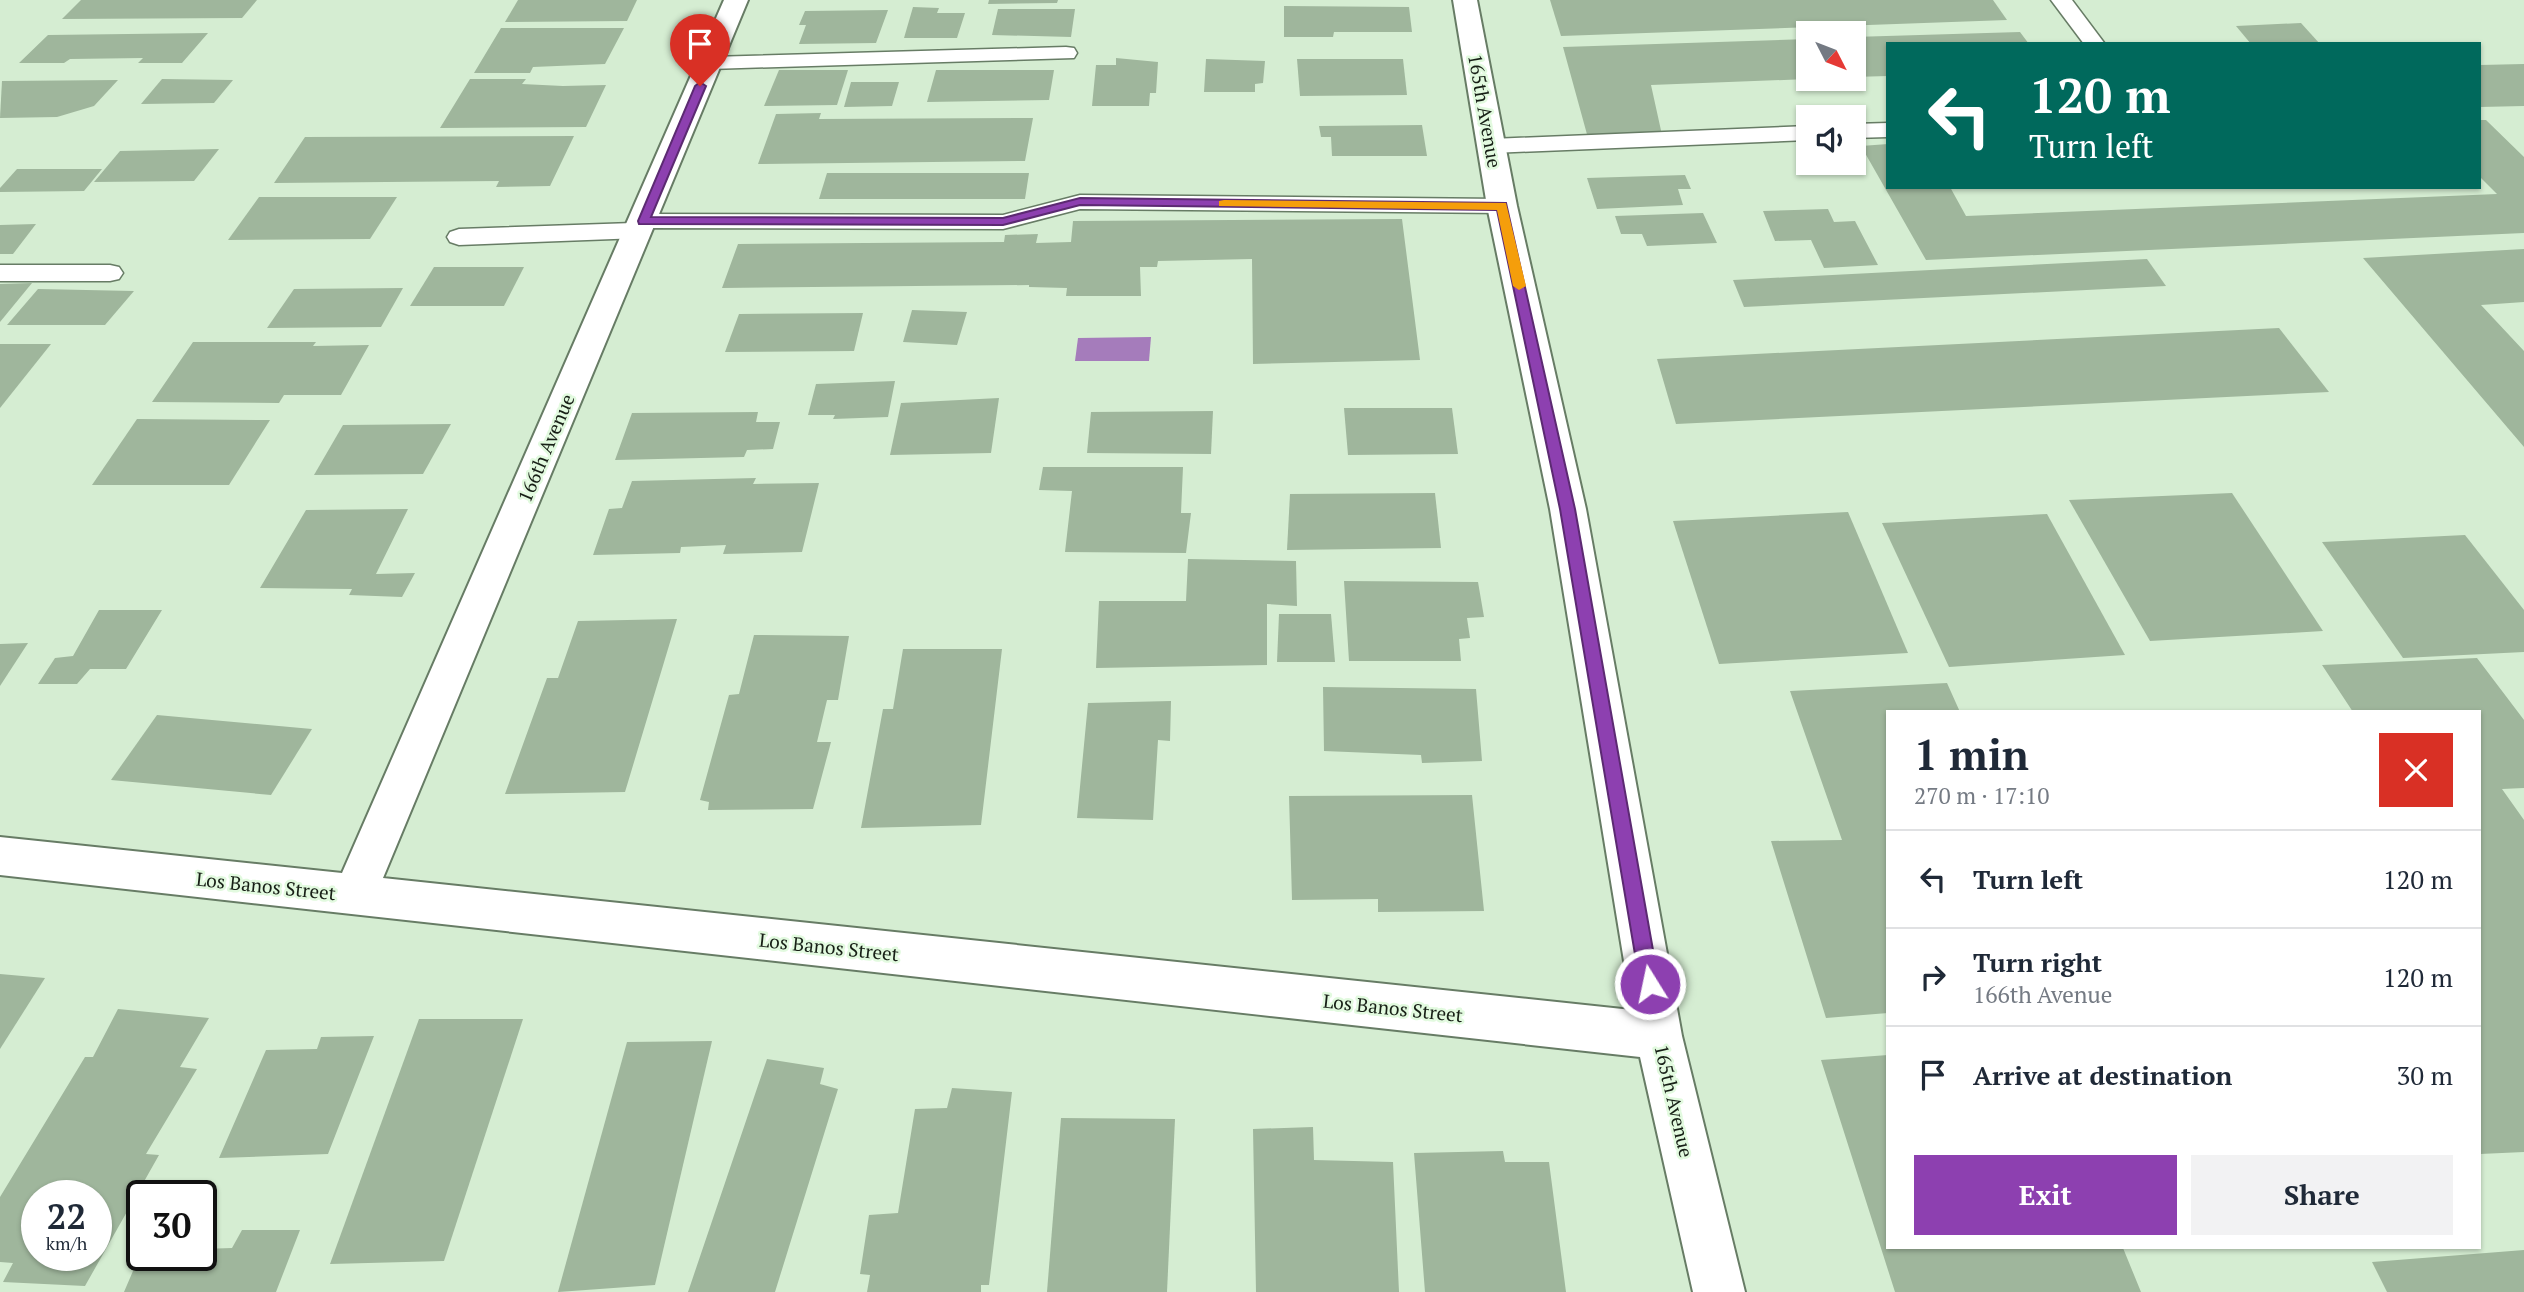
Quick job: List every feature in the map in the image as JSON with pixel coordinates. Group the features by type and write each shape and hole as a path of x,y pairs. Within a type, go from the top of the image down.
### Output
{"street":[{"name":"166th Avenue","path":"354,896 642,226 736,0"},
{"name":"165th Avenue","path":"1465,0 1502,206 1568,509 1659,1036 1719,1292"},
{"name":"Los Banos Street","path":"0,856 1659,1036"}],"lane":[{"path":"2061,0 2093,42"},
{"path":"709,63 1066,53"},
{"path":"1866,131 1886,130"},
{"path":"1492,146 1796,133"},
{"path":"459,237 642,226 1003,222 1080,202 1502,206"},
{"path":"0,274 110,273"}],"shaded area":[{"path":"1151,337 1149,361 1075,361 1078,338"}],"building":[{"path":"81,0 257,0 242,18 62,19"},
{"path":"518,0 637,0 627,21 505,22"},
{"path":"989,0 1058,0 1057,3 988,4"},
{"path":"1550,0 1993,0 2007,20 1866,25 1866,21 1796,21 1796,28 1561,36"},
{"path":"1284,6 1409,7 1412,32 1334,32 1333,37 1284,37"},
{"path":"913,7 939,8 937,13 965,13 957,38 904,38"},
{"path":"998,9 1075,9 1071,37 992,35"},
{"path":"888,10 876,43 799,44 806,25 799,25 805,11"},
{"path":"2301,23 2318,42 2249,42 2236,26"},
{"path":"501,28 624,28 605,64 533,67 530,73 474,73"},
{"path":"2020,32 2028,42 1886,42 1886,76 1866,77 1866,37"},
{"path":"208,33 182,63 138,63 143,58 19,63 48,35"},
{"path":"1796,39 1796,79 1651,85 1662,135 1588,138 1563,47"},
{"path":"1116,58 1158,62 1156,93 1150,93 1149,106 1092,106 1096,65 1116,65"},
{"path":"1206,59 1265,61 1263,83 1255,84 1255,92 1204,92"},
{"path":"1297,59 1403,59 1407,95 1300,96"},
{"path":"2524,64 2524,106 2481,107 2481,65"},
{"path":"779,70 848,70 837,105 764,106"},
{"path":"936,70 1054,70 1049,100 927,102"},
{"path":"162,79 233,80 214,103 141,104"},
{"path":"470,79 526,79 522,84 563,86 606,85 586,127 440,128"},
{"path":"118,80 94,106 57,117 0,118 2,81"},
{"path":"851,82 899,82 892,106 844,107"},
{"path":"821,113 819,119 1033,118 1025,161 758,164 776,114"},
{"path":"2481,120 2486,120 2524,157 2524,233 1926,260 1866,155 1866,146 1886,144 1886,189 1951,189 1966,216 2497,194 2481,178"},
{"path":"1422,125 1427,156 1332,156 1331,137 1321,137 1319,126"},
{"path":"574,136 550,186 496,187 499,181 274,183 305,137"},
{"path":"219,149 194,181 94,182 120,151"},
{"path":"17,169 102,169 84,191 0,192 0,188"},
{"path":"827,173 1029,173 1025,199 819,199"},
{"path":"1685,175 1691,189 1678,189 1683,205 1597,209 1587,178"},
{"path":"259,197 397,197 370,239 228,240"},
{"path":"1828,209 1834,222 1855,221 1878,265 1824,268 1811,240 1775,241 1763,211"},
{"path":"1703,213 1717,243 1647,246 1642,234 1621,234 1615,216"},
{"path":"1402,219 1420,360 1253,364 1252,259 1158,261 1157,267 1140,267 1141,296 1066,296 1067,288 1029,285 722,288 738,244 1004,242 1005,235 1038,234 1036,243 1071,242 1073,221"},
{"path":"36,224 13,254 0,254 0,225"},
{"path":"2524,249 2524,302 2481,305 2524,351 2524,447 2363,258"},
{"path":"2147,259 2166,286 1744,307 1733,280"},
{"path":"434,267 524,267 504,306 410,306"},
{"path":"32,283 0,322 0,284"},
{"path":"403,288 381,327 267,328 294,289"},
{"path":"38,289 134,291 105,325 7,325"},
{"path":"912,310 967,312 957,345 903,342"},
{"path":"863,313 854,351 725,352 739,314"},
{"path":"2279,328 2329,392 1676,424 1657,359"},
{"path":"193,342 369,345 341,395 284,395 279,403 152,402"},
{"path":"0,344 51,344 0,408"},
{"path":"895,381 888,417 833,419 835,415 808,415 816,384"},
{"path":"999,398 991,453 890,455 901,403"},
{"path":"1344,408 1452,408 1458,454 1348,455"},
{"path":"1213,411 1211,454 1087,453 1091,412"},
{"path":"758,412 756,422 780,422 773,449 747,450 744,457 615,460 632,413"},
{"path":"137,419 270,420 229,485 92,485"},
{"path":"451,424 423,474 314,475 343,425"},
{"path":"1043,467 1183,467 1181,513 1191,513 1186,553 1065,552 1072,491 1039,490"},
{"path":"756,478 753,484 819,483 802,552 723,554 726,545 681,547 680,553 593,555 609,509 622,508 632,481"},
{"path":"1435,493 1441,548 1287,550 1290,494"},
{"path":"2232,493 2323,631 2150,641 2069,500"},
{"path":"408,509 376,574 415,573 402,597 349,595 352,589 260,588 306,510"},
{"path":"1848,512 1908,653 1719,664 1673,521"},
{"path":"2047,514 2125,655 1949,667 1882,523"},
{"path":"2465,535 2524,610 2524,652 2403,658 2322,542"},
{"path":"1188,559 1296,561 1297,606 1267,604 1267,665 1096,668 1099,601 1186,601"},
{"path":"1344,581 1478,582 1484,617 1467,618 1470,638 1459,639 1461,661 1349,661"},
{"path":"99,610 162,610 126,669 90,669 77,684 38,684 55,658 73,656"},
{"path":"1279,614 1331,614 1335,662 1277,662"},
{"path":"677,619 625,792 505,794 547,678 558,678 578,621"},
{"path":"754,635 849,636 838,700 827,700 817,742 831,742 813,809 708,810 709,802 700,800 729,695 739,694"},
{"path":"28,643 0,686 0,644"},
{"path":"903,649 1002,649 981,825 861,828 883,709 893,709"},
{"path":"2477,658 2524,720 2524,788 2502,789 2524,820 2524,1152 2481,1154 2481,710 2352,710 2322,665"},
{"path":"1947,683 1959,710 1886,710 1886,1013 1826,1018 1771,841 1842,840 1790,691"},
{"path":"1323,687 1476,689 1482,761 1422,763 1421,755 1324,751"},
{"path":"1171,701 1170,741 1158,740 1153,820 1077,818 1088,703"},
{"path":"157,715 312,729 271,795 111,780"},
{"path":"1472,795 1484,911 1378,912 1378,899 1292,900 1289,796"},
{"path":"0,974 45,978 0,1049"},
{"path":"118,1009 209,1018 180,1067 197,1069 146,1154 159,1155 145,1180 126,1180 126,1213 112,1238 112,1180 21,1180 21,1271 93,1271 85,1286 3,1282 13,1263 0,1262 0,1197 85,1057 93,1057"},
{"path":"419,1019 523,1019 444,1261 330,1264"},
{"path":"374,1036 328,1154 219,1158 266,1050 317,1049 321,1037"},
{"path":"712,1041 655,1285 558,1292 627,1042"},
{"path":"1886,1055 1886,1249 2123,1249 2141,1292 1895,1292 1821,1060"},
{"path":"767,1059 824,1068 820,1084 838,1089 775,1292 688,1292"},
{"path":"952,1088 1012,1092 989,1285 981,1285 981,1292 867,1292 870,1275 860,1274 869,1215 898,1213 915,1109 947,1108"},
{"path":"1061,1118 1175,1119 1167,1292 1047,1292"},
{"path":"1313,1127 1314,1160 1393,1162 1399,1292 1256,1292 1253,1129"},
{"path":"1503,1151 1505,1162 1549,1162 1566,1292 1425,1292 1414,1153"},
{"path":"242,1230 300,1230 276,1292 124,1292 133,1271 217,1271 217,1248 232,1248"},
{"path":"2524,1250 2524,1292 2387,1292 2372,1262"}],"slow traffic":[{"path":"1224,203 1502,206 1519,286"}],"route":[{"path":"700,86 644,221 1003,222 1080,202 1502,206 1568,509 1650,984"}]}
